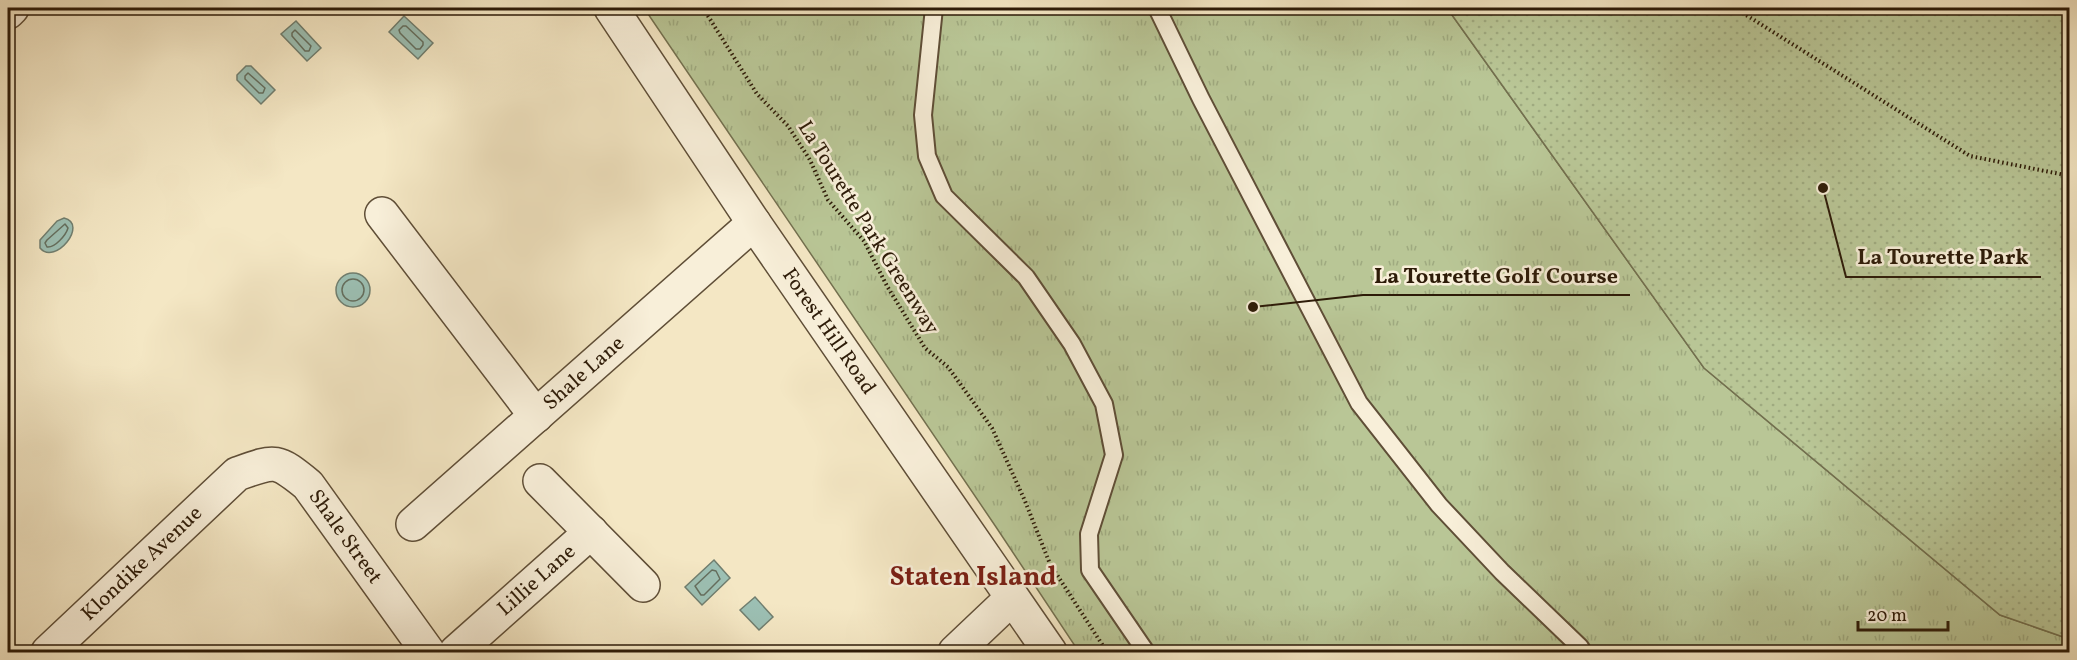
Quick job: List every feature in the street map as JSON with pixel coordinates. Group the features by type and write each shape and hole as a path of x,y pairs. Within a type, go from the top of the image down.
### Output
{"street":[{"path":"8,12 12,8"},
{"name":"Forest Hill Road","path":"611,8 754,223 1050,652"},
{"path":"382,214 536,416"},
{"name":"Shale Lane","path":"413,524 754,223"},
{"name":"Shale Street","path":"237,474 267,463 285,467 308,485 428,652"},
{"name":"Klondike Avenue","path":"48,652 237,474"},
{"name":"Lillie Lane","path":"540,481 643,585"},
{"name":"Lillie Lane","path":"456,652 591,532"},
{"path":"955,652 1012,598"}],"lane":[{"path":"934,8 923,115 927,156 944,196 1026,277 1072,344 1104,404 1114,455 1089,534 1090,570 1146,652"},
{"path":"1157,8 1201,99 1359,403 1438,505 1583,652"}],"path":[{"name":"La Tourette Park Greenway","path":"703,8 757,94 788,126 810,160 828,200 864,241 887,286 925,348 948,367 992,428 1050,564 1107,652"},
{"path":"1735,8 1970,156 2070,176"}],"green space":[{"path":"644,8 1447,8 1704,368 2000,615 2069,639 2069,652 1079,652"},
{"path":"1447,8 2069,8 2069,639 2000,615 1704,368"}],"water":[{"path":"404,16 433,43 418,59 389,32"},
{"path":"296,21 321,48 307,61 281,34"},
{"path":"246,66 251,66 275,90 261,104 237,80 237,75"},
{"path":"64,218 71,222 73,228 71,235 61,248 54,252 46,252 40,248 40,240 57,221"},
{"path":"353,273 365,278 370,290 365,302 353,307 341,302 336,290 341,278"},
{"path":"714,560 730,578 702,605 685,587"},
{"path":"755,597 773,617 759,630 740,610"}],"place":[{"name":"La Tourette Park","path":"1823,188"},
{"name":"La Tourette Golf Course","path":"1253,307"}],"district":[{"name":"Staten Island","path":"973,578"}]}
